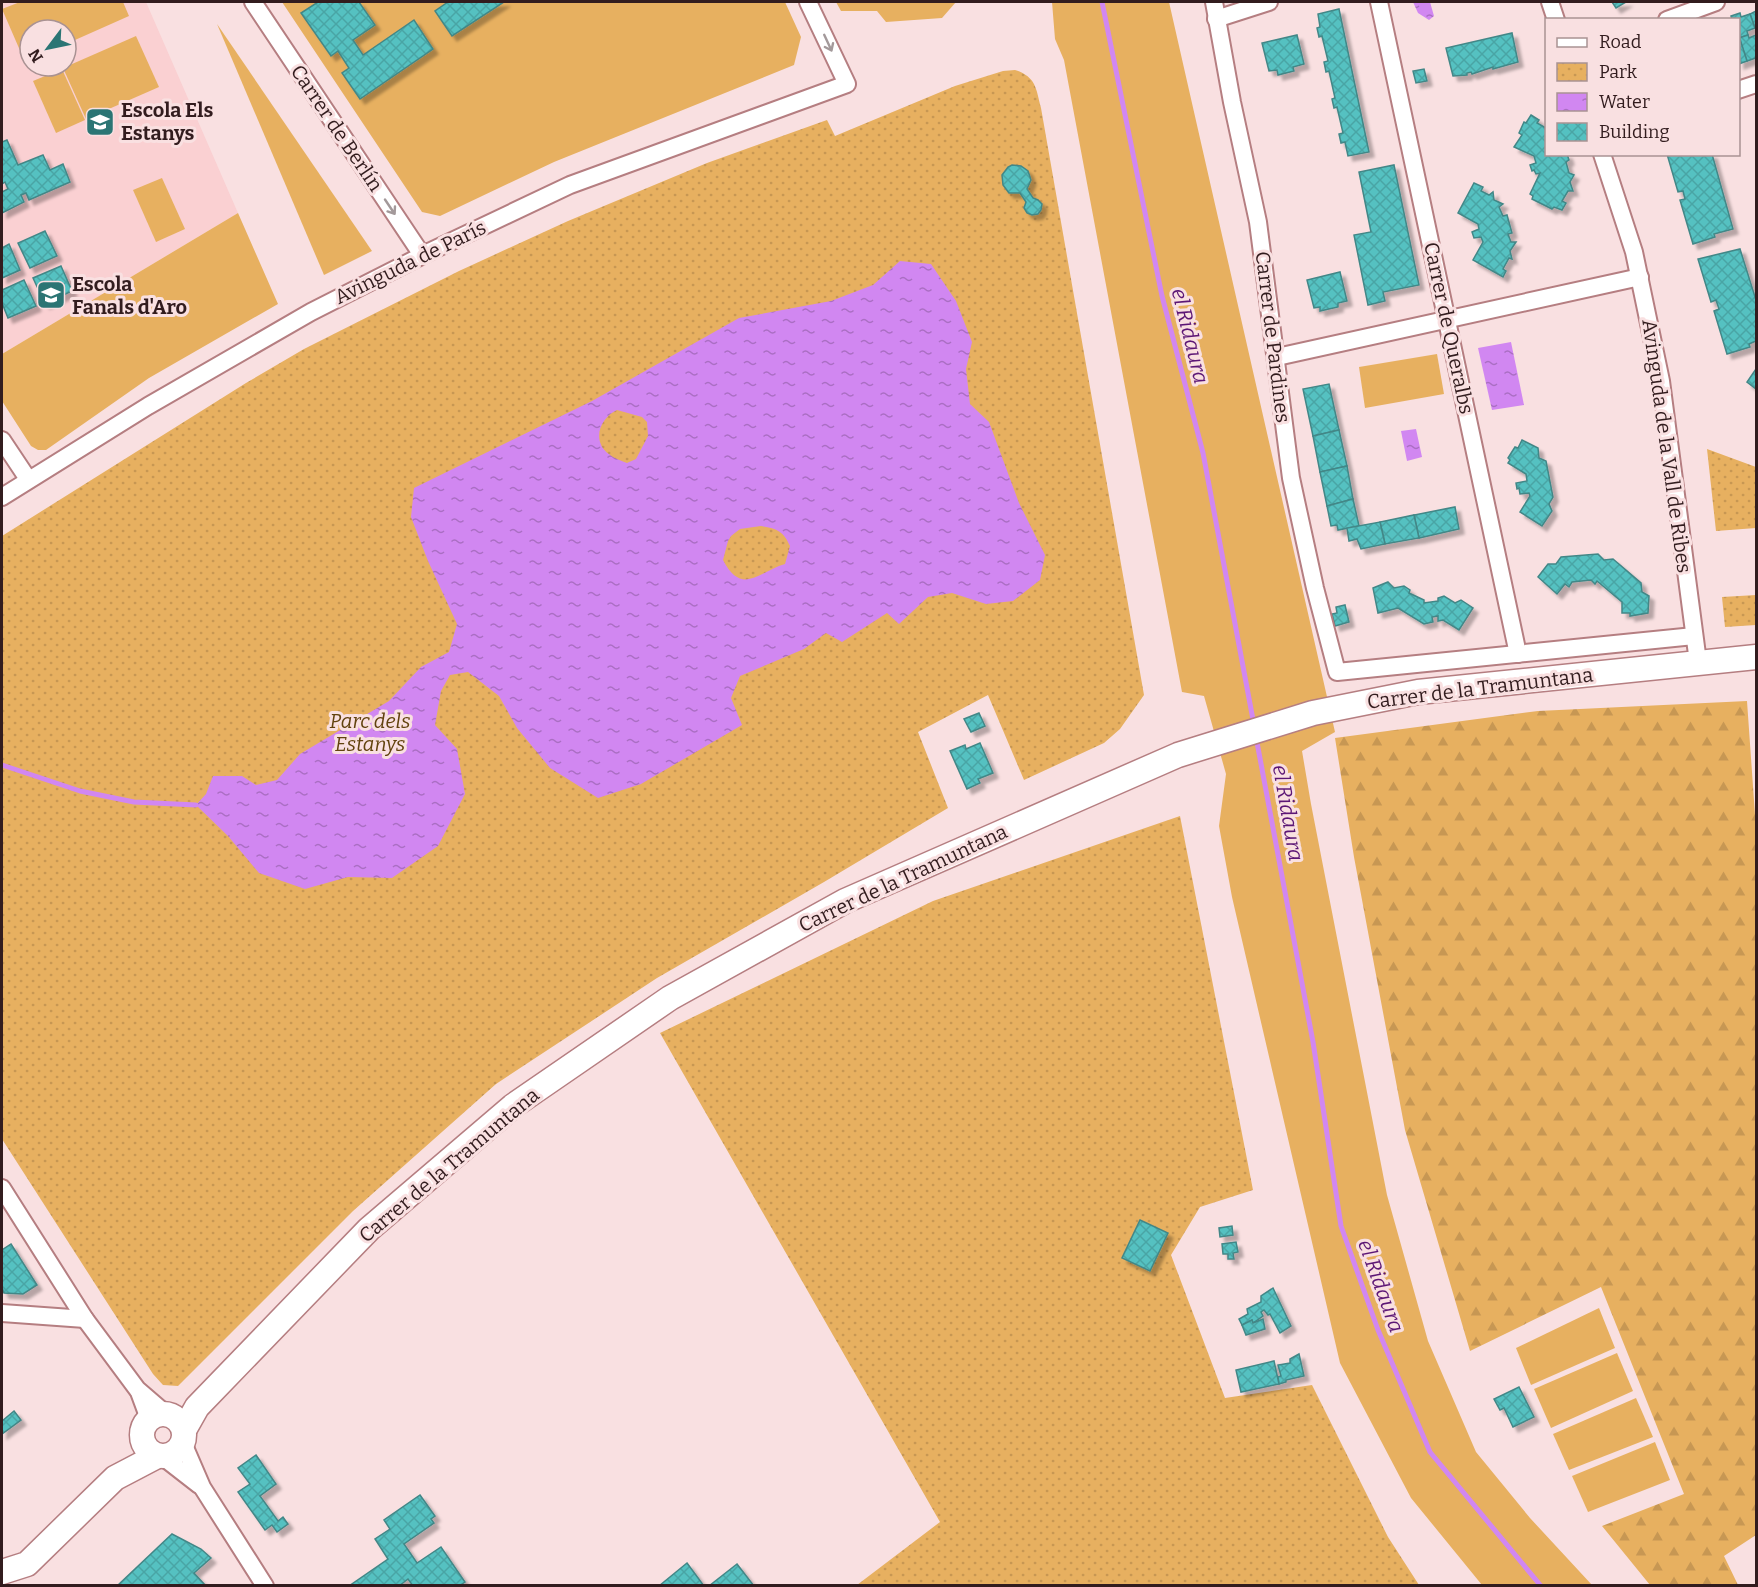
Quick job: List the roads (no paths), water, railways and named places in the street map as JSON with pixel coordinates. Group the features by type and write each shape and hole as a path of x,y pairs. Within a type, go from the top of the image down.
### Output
{"main road":[{"name":"Carrer de la Tramuntana","path":"25,1575 115,1478 160,1456 175,1453 166,1427 197,1407 369,1229 513,1106 670,998 845,901 1178,755 1313,713 1418,692 1756,657"},
{"path":"115,1478 124,1460 166,1427"},
{"path":"2,1572 25,1575"}],"street":[{"name":"Carrer de Berlín","path":"253,2 422,255"},
{"name":"Avinguda de París","path":"2,497 148,406 311,312 422,255 570,185 847,84 808,2"},
{"name":"Carrer de Pardines","path":"1214,2 1258,222 1291,478 1315,588 1337,672 1518,654"},
{"path":"1216,20 1269,2"},
{"name":"Carrer de Queralbs","path":"1379,2 1518,654"},
{"path":"1550,2 1555,18"},
{"path":"1672,18 1716,2"},
{"path":"1740,89 1756,84"},
{"name":"Avinguda de la Vall de Ribes","path":"1603,156 1635,252 1661,381 1698,662"},
{"path":"1277,357 1640,277"},
{"path":"2,440 28,479"},
{"path":"1518,654 1694,636"},
{"path":"2,1188 85,1318 166,1427 265,1586"},
{"path":"2,1313 85,1318"},
{"path":"160,1456 202,1487"}],"water":[{"path":"1413,2 1430,2 1434,16 1429,20 1418,13"},
{"path":"900,261 931,264 956,301 972,342 966,369 970,404 989,422 1019,503 1045,555 1040,580 1013,601 986,604 952,593 928,597 899,624 887,613 842,642 826,633 804,649 740,676 731,698 742,725 641,784 598,798 550,768 517,728 499,696 468,672 450,675 441,691 435,725 457,749 465,794 438,846 392,878 348,877 305,889 259,873 228,836 196,805 206,794 213,776 242,776 256,785 277,780 300,754 389,701 421,667 449,652 457,624 411,517 414,488 592,401 739,318 831,301 873,285","holes":["617,410 642,417 647,422 648,436 636,459 627,463 607,452 602,447 599,436 604,420","761,526 779,532 788,541 790,546 785,564 752,578 737,577 723,560 728,541 740,529"]},
{"path":"1511,342 1524,405 1492,410 1478,348"},
{"path":"1416,429 1422,457 1407,461 1401,431"}],"waterway":[{"name":"el Ridaura","path":"1102,2 1162,296 1203,453 1254,725"},
{"name":"el Ridaura","path":"1256,737 1313,1042 1341,1226 1378,1330 1430,1452 1541,1586"},
{"path":"2,765 80,791 134,802 196,805"}],"place":[{"name":"Escola Els Estanys","path":"100,122"},
{"name":"Escola Fanals d'Aro","path":"51,295"}],"park label":[{"name":"Parc dels Estanys","path":"370,732"}]}
